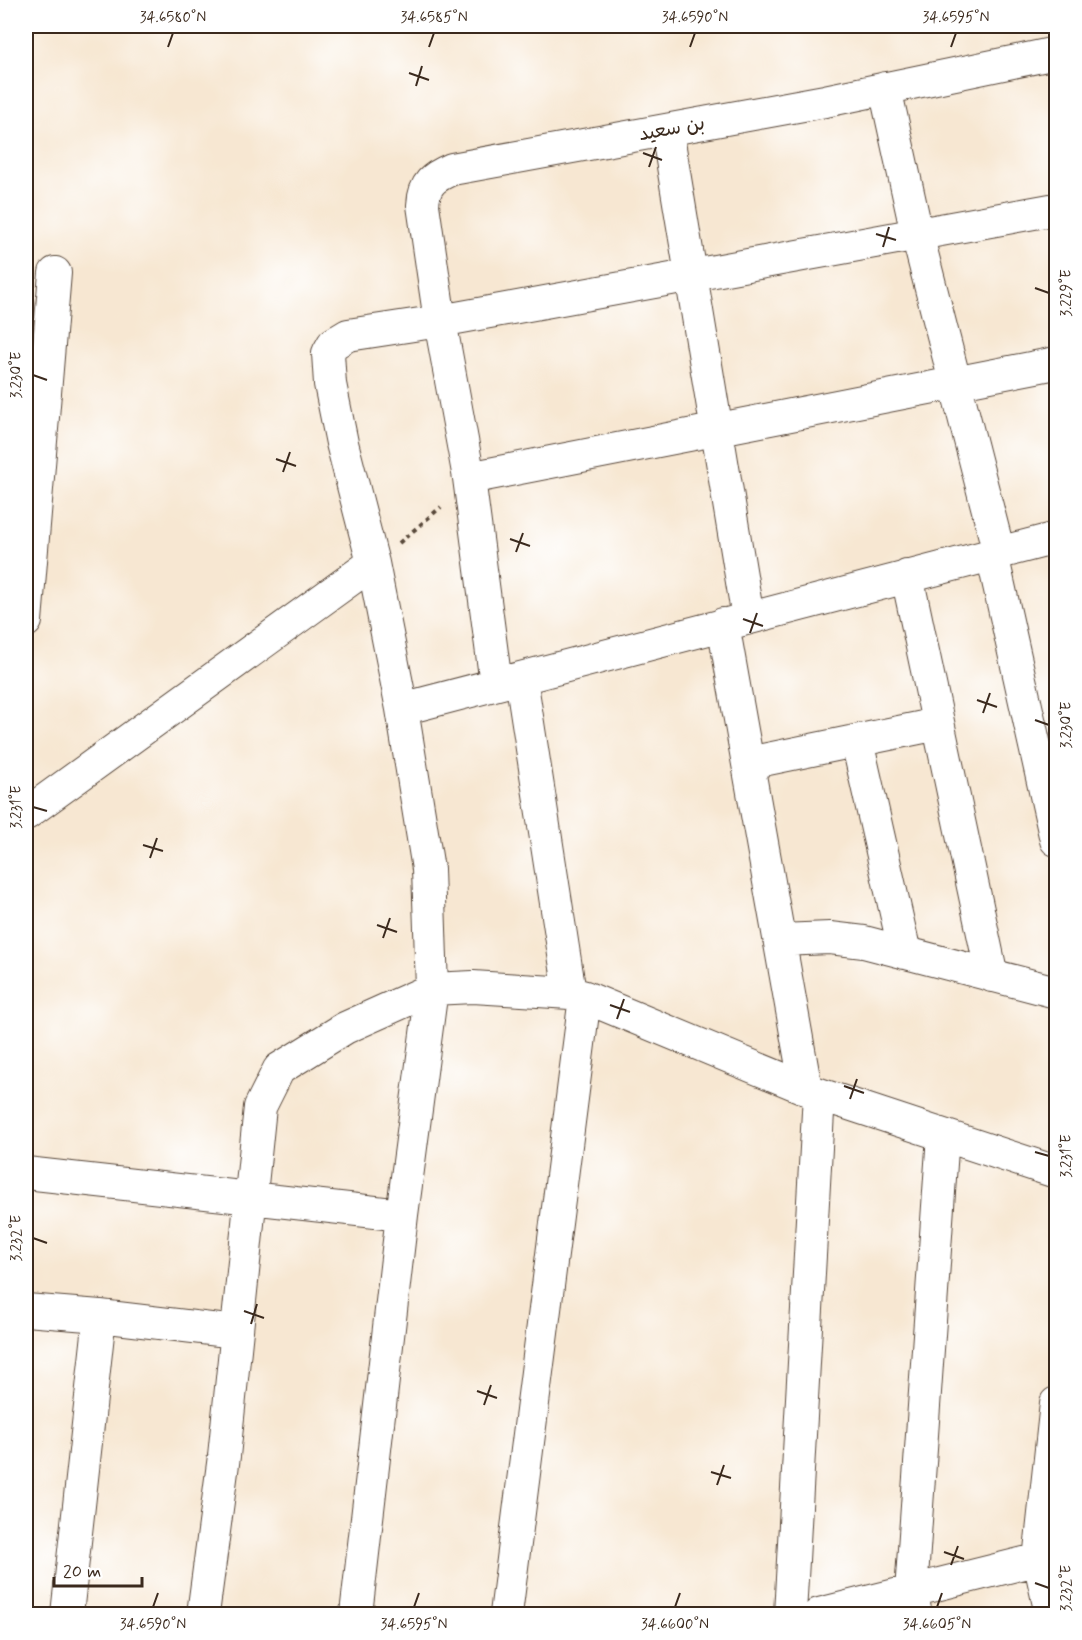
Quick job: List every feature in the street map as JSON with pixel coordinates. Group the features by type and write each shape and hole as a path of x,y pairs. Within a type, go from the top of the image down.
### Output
{"street":[{"name":"بن سعيد","path":"506,1614 578,995 508,681 469,478 440,321 423,205 424,191 432,181 452,169 668,130 1056,53"},
{"path":"885,88 917,234 957,383 996,554 1056,840"},
{"path":"668,130 716,430 748,763 780,940 812,1092 790,1614"},
{"path":"356,1614 402,1215 432,988 428,869 402,709 373,563 342,443 330,384 328,353 333,344 348,335 440,321 1056,209"},
{"path":"26,621 55,273"},
{"path":"469,478 1056,363"},
{"path":"402,709 1056,538"},
{"path":"26,814 373,563"},
{"path":"907,576 992,976"},
{"path":"748,763 938,724"},
{"path":"857,741 905,953"},
{"path":"780,940 830,938 864,942 1056,992"},
{"path":"203,1614 224,1456 260,1107 279,1069 345,1028 432,988 473,987 578,995 812,1092 1056,1172"},
{"path":"914,1603 942,1135"},
{"path":"26,1173 402,1215"},
{"path":"26,1310 236,1332"},
{"path":"67,1614 100,1316"},
{"path":"1051,1614 1048,1558 1056,1403"},
{"path":"819,1614 914,1603 1048,1558"}],"path":[{"path":"373,563 422,525 469,478"}]}
